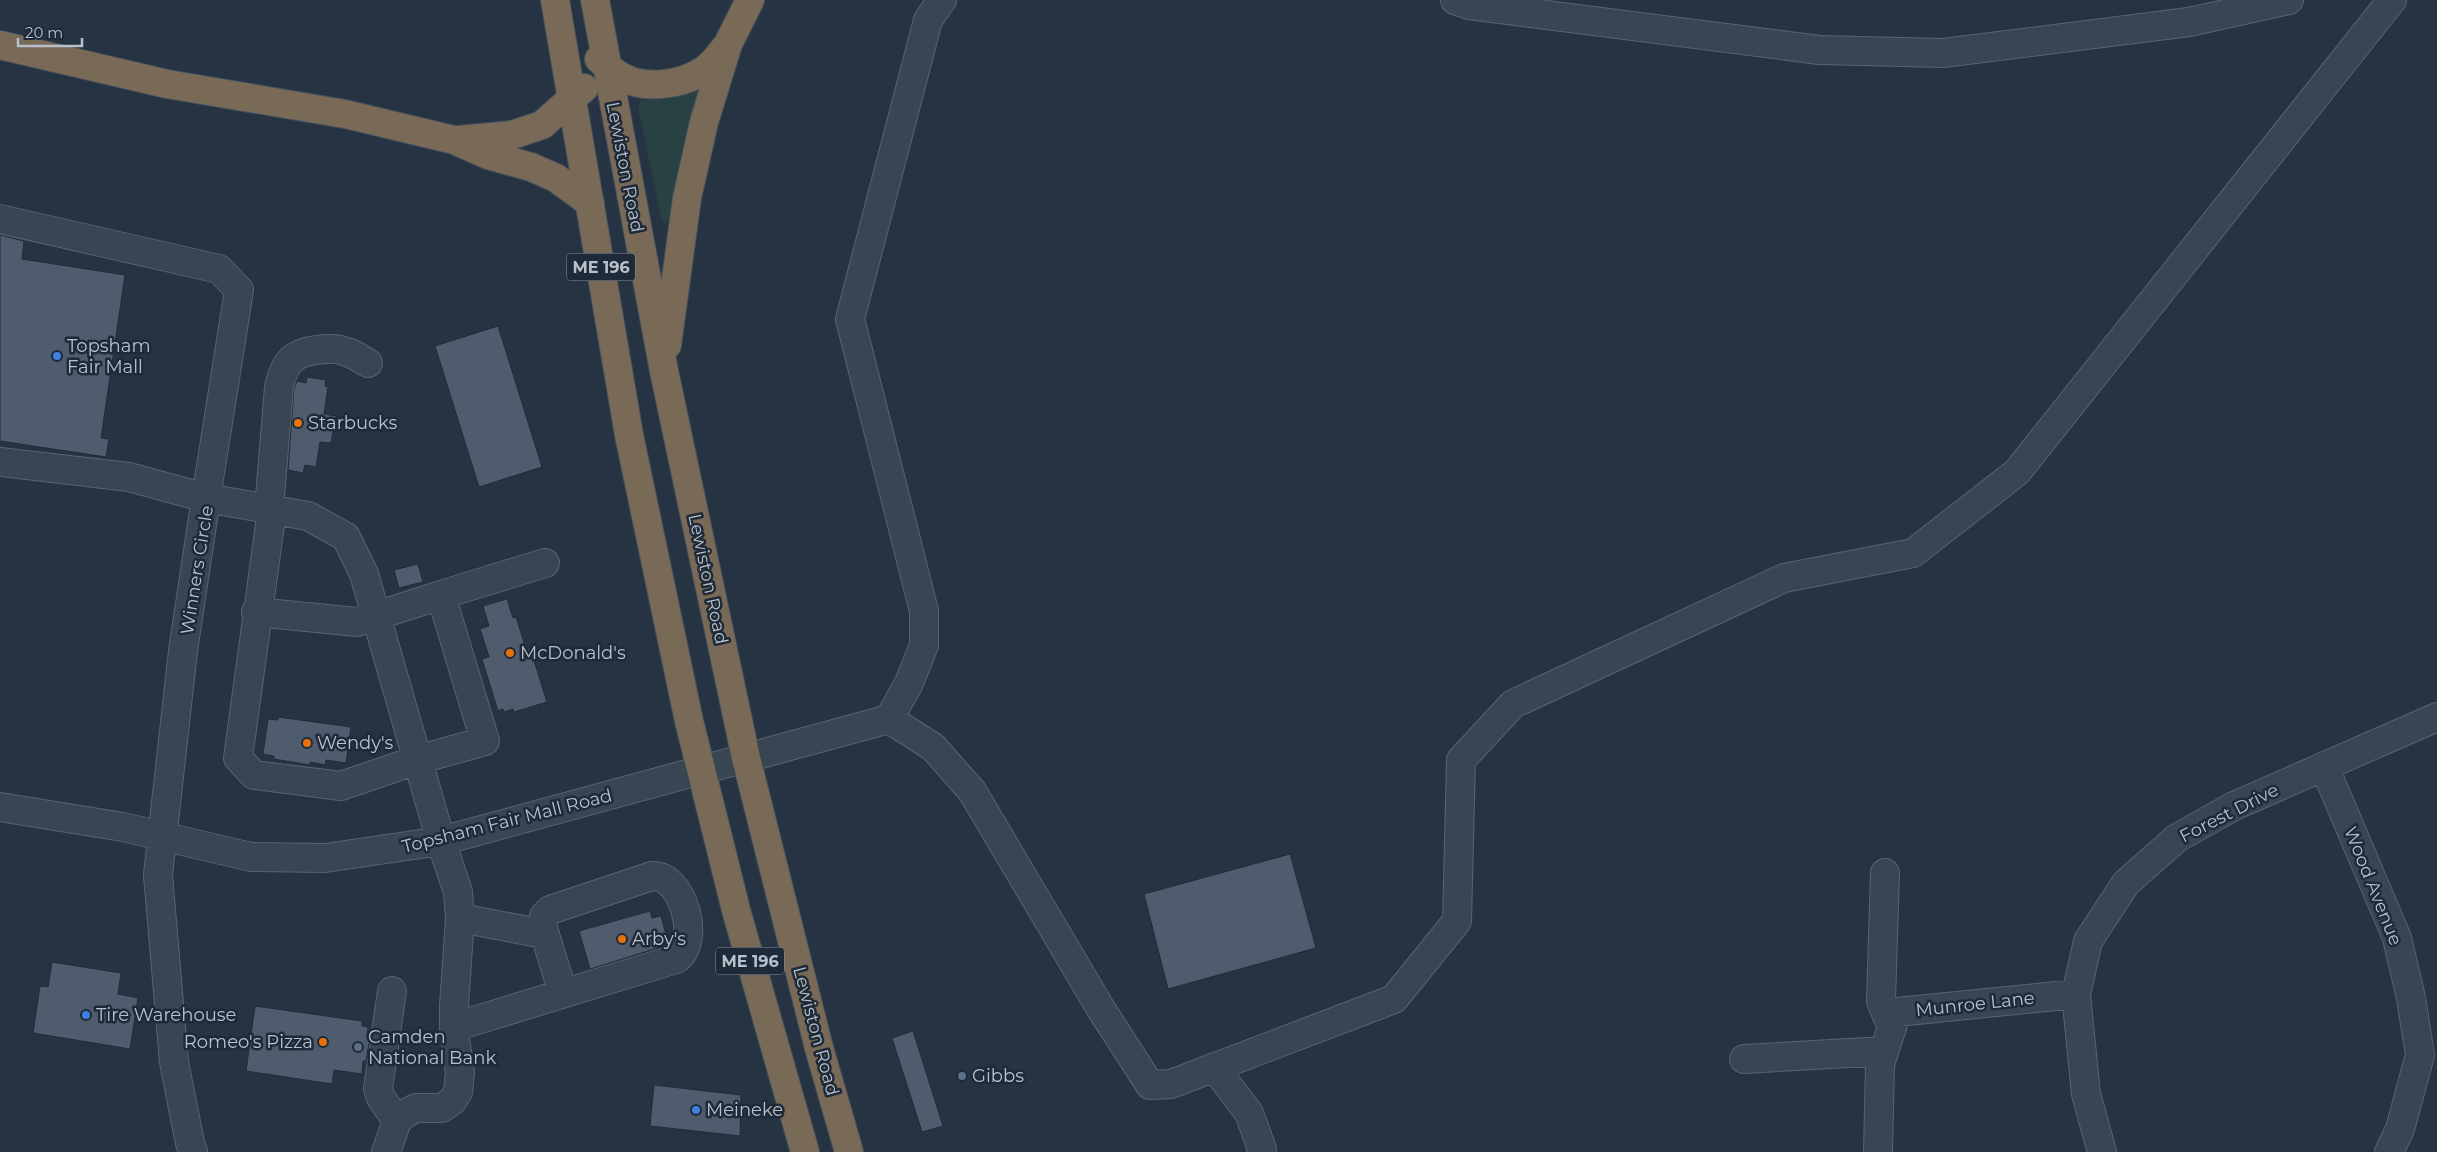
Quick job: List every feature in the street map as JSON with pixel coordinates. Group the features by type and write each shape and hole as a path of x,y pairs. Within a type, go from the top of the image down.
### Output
{"highway":[{"name":"Lewiston Road","path":"595,0 664,371 746,758 819,1048 849,1152"},
{"path":"664,371 687,198 704,122 728,44 750,0"},
{"path":"557,13 607,67 625,79 636,82 675,82 704,70 728,44"},
{"name":"ME 196","path":"557,13 629,435 689,721 736,910 805,1152"},
{"path":"0,45 167,84 345,114 454,140 488,155 531,167 556,178 590,203"},
{"path":"454,140 523,132 542,125 607,67"}],"street":[{"path":"942,0 928,20 850,319 924,612 924,645 909,683 889,718 933,747 972,791 1101,1008 1150,1085 1171,1084 1394,999 1457,921 1461,760 1513,704 1784,578 1913,553 2016,472 2392,0"},
{"path":"1455,0 1470,5 1819,50 1943,53 2189,22 2289,0"},
{"path":"0,219 219,269 239,290 206,498 129,477 0,462"},
{"path":"368,363 346,351 316,351 296,356 290,361 281,376 271,470 270,510 238,758 254,775 341,786 417,760 485,741 442,596"},
{"name":"Winners Circle","path":"193,1152 174,1062 158,876 161,835 183,652 206,498 308,516 346,537 364,574 441,842 458,892 460,918 454,1027 460,1072 458,1092 452,1101 442,1108 416,1108 406,1113 397,1121"},
{"path":"256,612 357,622 545,563"},
{"name":"Forest Drive","path":"2102,1152 2086,1094 2076,994 2088,941 2126,883 2177,838 2234,806 2437,717"},
{"name":"Topsham Fair Mall Road","path":"0,807 38,812 161,835 251,856 324,858 441,842 889,718"},
{"name":"Wood Avenue","path":"2324,766 2396,938 2412,1007 2420,1055 2400,1129 2389,1152"},
{"path":"1744,1059 1888,1039 1881,1001 1885,873"},
{"path":"454,1027 676,959 683,955 690,936 689,925 677,890 665,878 659,875 652,876 550,910 544,916 544,934 563,993"},
{"path":"460,918 544,934"},
{"path":"386,1152 397,1121 381,1098 378,1089 392,991"},
{"name":"Munroe Lane","path":"1878,1152 1880,1064 1897,1012 2076,994"},
{"path":"1214,1067 1249,1113 1262,1152"}],"green space":[{"path":"700,86 682,148 669,219 665,224 661,218 638,107 640,101 670,96"}],"building":[{"name":"Topsham Fair Mall","path":"0,235 24,241 22,259 125,275 101,438 109,439 106,457 0,441"},
{"path":"498,326 542,467 479,487 435,346"},
{"name":"Starbucks","path":"307,377 326,380 325,386 328,387 324,414 336,416 331,443 320,442 316,467 305,465 303,473 288,470 294,389 297,381 306,383"},
{"path":"418,564 423,582 399,588 394,570"},
{"name":"McDonald's","path":"507,599 513,618 516,617 526,649 530,648 547,702 514,712 513,709 504,712 503,709 498,711 482,659 489,657 480,629 489,626 483,606"},
{"name":"Wendy's","path":"278,717 351,727 346,763 326,760 325,765 310,762 310,765 274,759 274,756 263,754 268,719 278,720"},
{"path":"1290,854 1316,948 1168,989 1144,894"},
{"name":"Arby's","path":"650,911 652,918 661,916 667,938 659,941 661,947 590,969 579,931"},
{"name":"Tire Warehouse","path":"52,962 121,973 118,994 138,998 130,1049 33,1033 40,986 48,987"},
{"path":"255,1006 362,1021 362,1026 368,1027 367,1037 370,1038 366,1061 363,1061 362,1074 334,1070 332,1084 246,1071"},
{"path":"913,1031 943,1126 922,1132 892,1038"},
{"name":"Meineke","path":"654,1085 741,1095 740,1136 650,1126"}],"place":[{"name":"Topsham Fair Mall","path":"57,356"},
{"name":"Starbucks","path":"298,423"},
{"name":"McDonald's","path":"510,653"},
{"name":"Wendy's","path":"307,743"},
{"name":"Arby's","path":"622,939"},
{"name":"Tire Warehouse","path":"86,1015"},
{"name":"Romeo's Pizza","path":"323,1042"},
{"name":"Camden National Bank","path":"358,1047"},
{"name":"Gibbs","path":"962,1076"},
{"name":"Meineke","path":"696,1110"}]}
